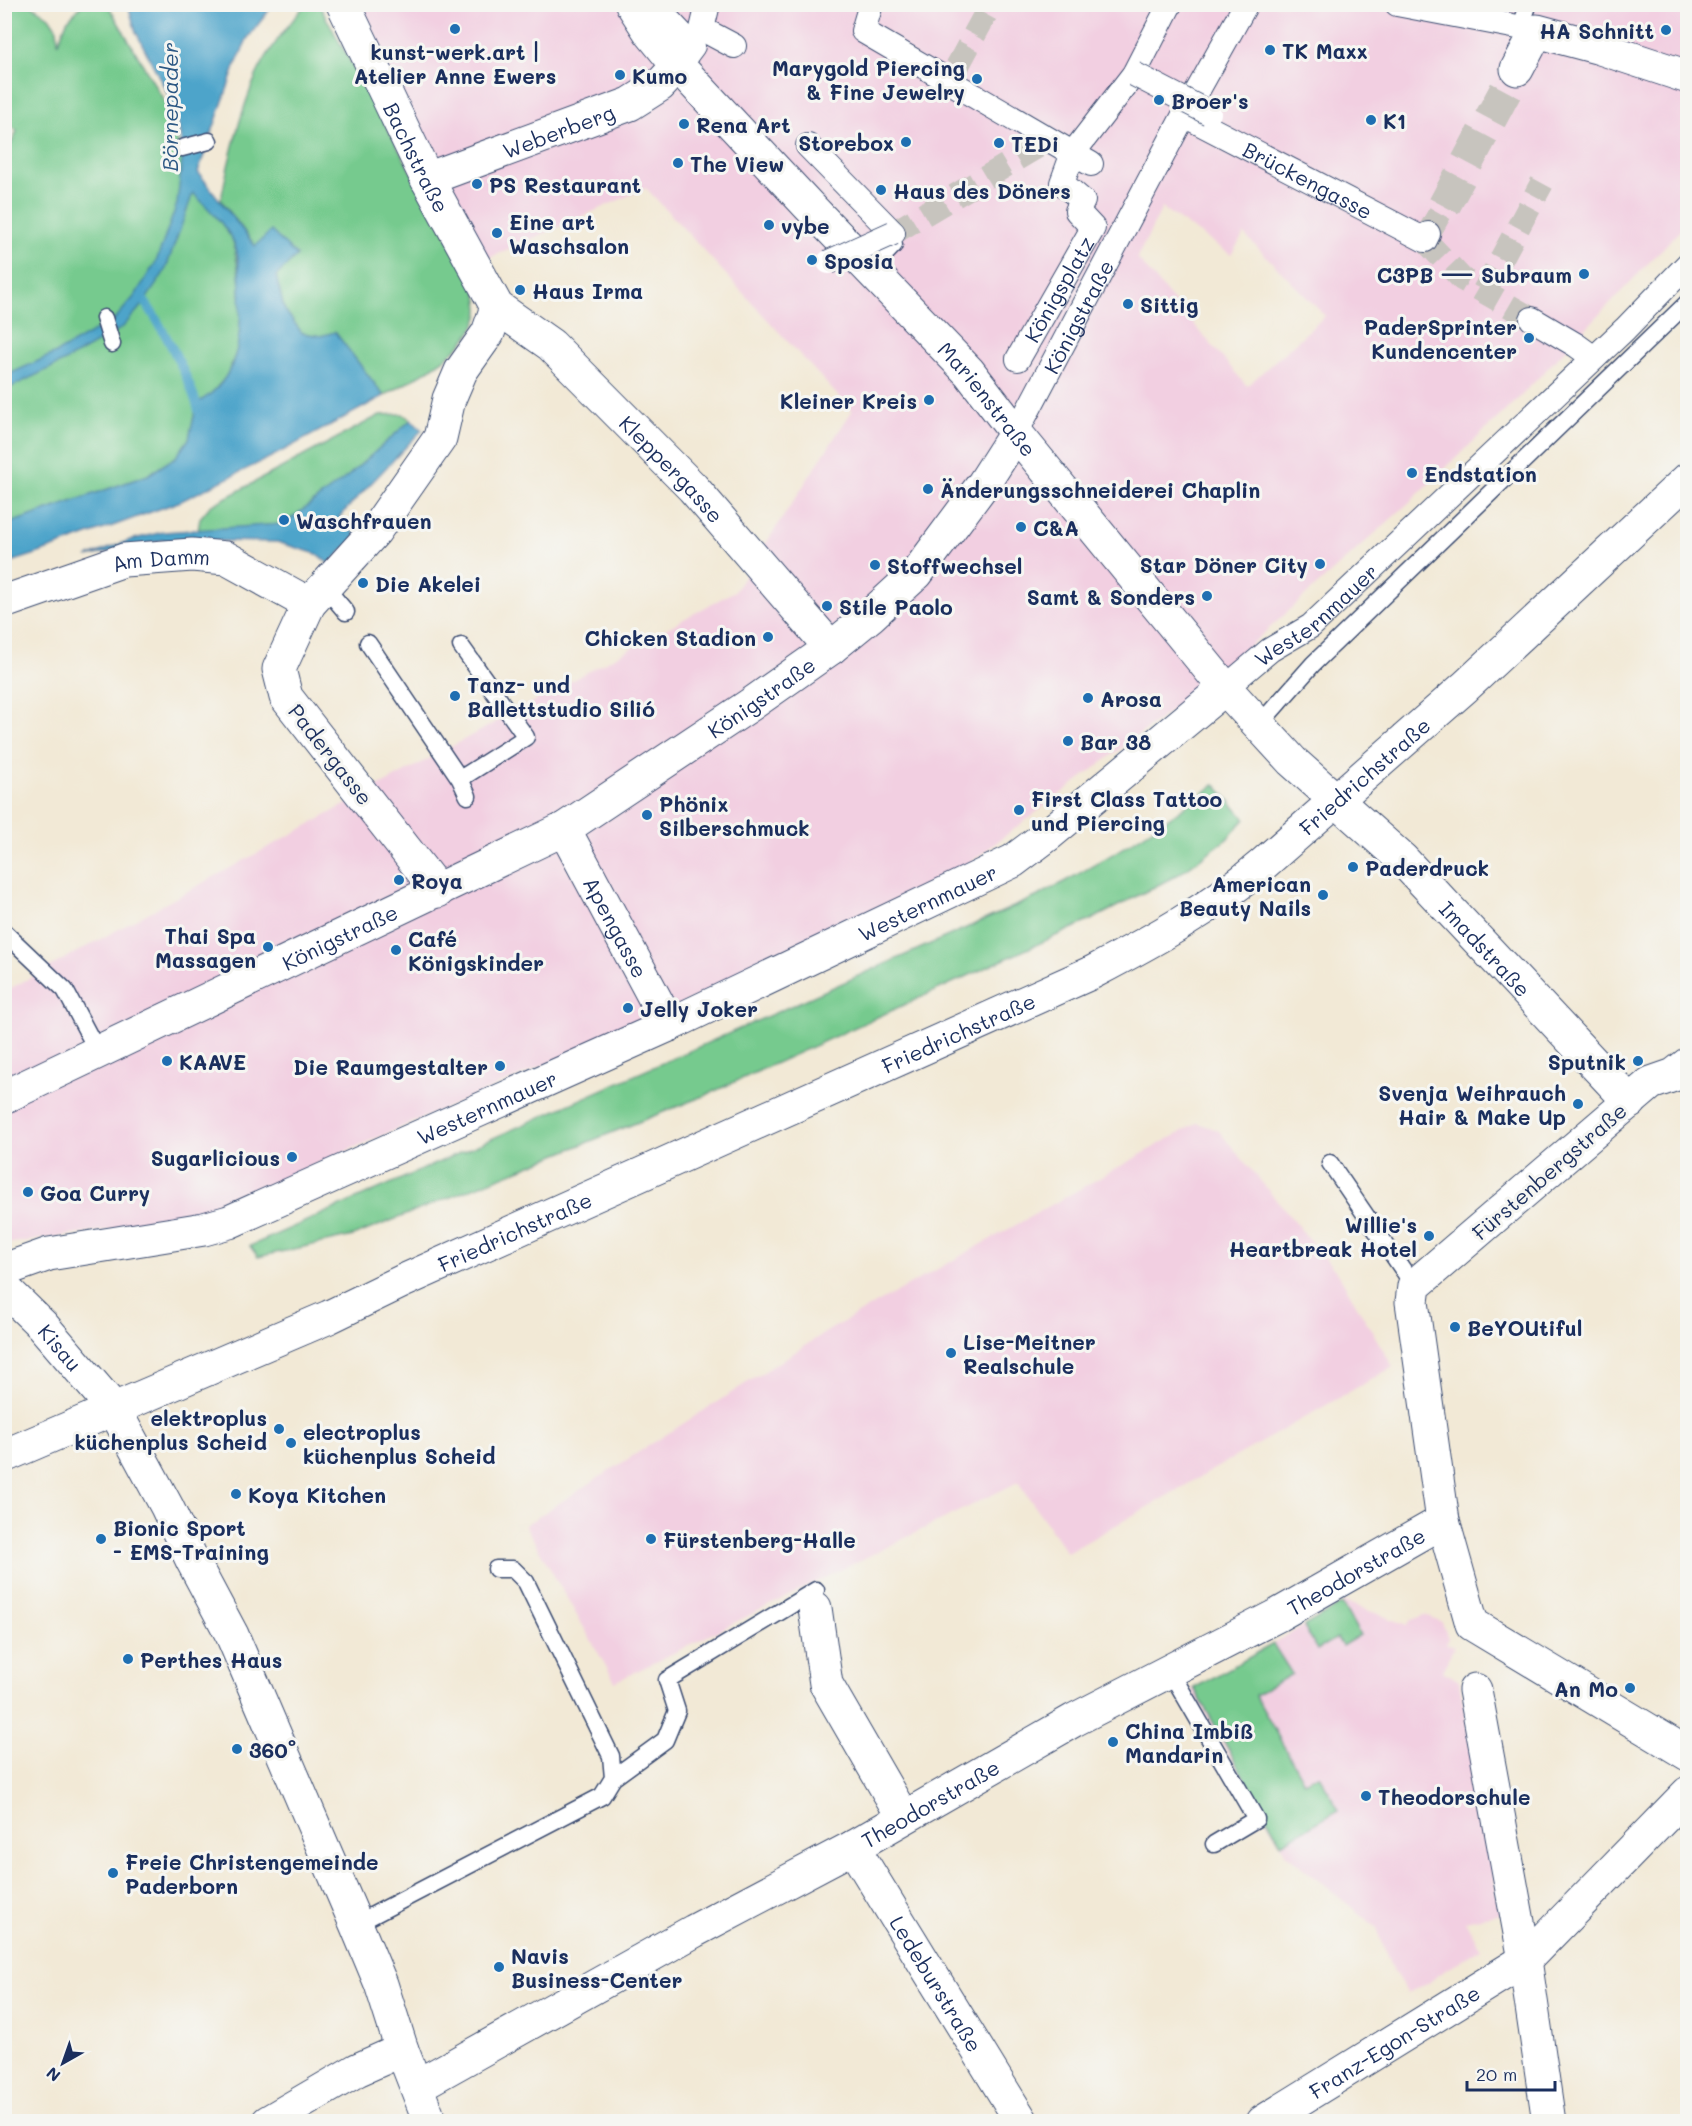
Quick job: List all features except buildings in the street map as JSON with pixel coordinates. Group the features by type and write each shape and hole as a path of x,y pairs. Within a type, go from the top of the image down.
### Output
{"street":[{"name":"Bachstraße","path":"343,4 426,179 496,307"},
{"name":"Marienstraße","path":"632,4 650,32 678,66 969,372 1016,433 1225,688 1292,761 1336,802"},
{"path":"660,4 658,9 693,46 678,66"},
{"path":"708,4 702,29 734,46"},
{"path":"871,4 863,32 953,75 1079,164 1134,74 1170,4"},
{"name":"Königstraße","path":"4,1098 438,891 505,850 564,829 831,648 917,573 984,483 1016,433 1184,115 1246,4"},
{"path":"1397,4 1528,25 1688,76"},
{"path":"1517,69 1528,25"},
{"name":"Weberberg","path":"426,179 630,104 660,85 678,66"},
{"path":"1134,74 1209,113"},
{"name":"Brückengasse","path":"1184,115 1425,240 1428,234"},
{"path":"808,146 893,239 830,262"},
{"name":"Königsplatz","path":"1018,359 1093,228 1077,211 1083,201 1062,183 1079,164"},
{"name":"Westernmauer","path":"4,1270 48,1254 204,1229 230,1222 669,1025 1013,861 1067,819 1270,650 1311,626 1625,329 1688,264"},
{"name":"Padergasse","path":"438,891 286,697 279,669 317,595 375,531 440,438 449,399 457,380 488,333 496,307"},
{"name":"Kleppergasse","path":"496,307 551,345 685,479 831,648"},
{"path":"1532,319 1594,358"},
{"name":"Friedrichstraße","path":"4,1456 329,1317 403,1281 1093,972 1150,942 1233,890 1336,802 1465,687 1688,479"},
{"name":"Am Damm","path":"4,602 124,560 192,555 226,558 317,595"},
{"name":"Imadstraße","path":"1336,802 1402,859 1630,1102"},
{"name":"Apengasse","path":"564,829 669,1025"},
{"name":"Fürstenbergstraße","path":"1414,1286 1651,1083 1683,1075"},
{"path":"1414,1286 1412,1302 1443,1521 1472,1624 1688,1755"},
{"name":"Kisau","path":"4,1288 42,1325 114,1408 167,1507 232,1635 356,1924 381,1984 402,2050 430,2121"},
{"name":"Theodorstraße","path":"417,2086 694,1930 853,1847 1074,1720 1278,1615 1443,1521"},
{"path":"816,1599 826,1684 903,1817"},
{"path":"1475,1690 1524,1960 1549,2121"},
{"name":"Franz-Egon-Straße","path":"1263,2121 1524,1960 1688,1793"},
{"name":"Ledeburstraße","path":"853,1847 1022,2121"},
{"path":"268,2121 357,2070 402,2050"}],"lane":[{"path":"182,148 208,141"},
{"path":"870,270 893,239"},
{"path":"1259,725 1313,664 1688,302"},
{"path":"104,318 112,344"},
{"path":"317,595 346,612"},
{"path":"368,643 460,779 468,796"},
{"path":"460,779 526,737 461,646"},
{"path":"4,932 66,990 98,1052"},
{"path":"1330,1163 1414,1286"},
{"path":"356,1924 606,1803 613,1778 611,1756 526,1582 513,1569 496,1569"},
{"path":"613,1778 665,1740 677,1711 667,1680 816,1599"},
{"path":"1170,1671 1256,1819 1214,1844"}],"shaded area":[{"path":"352,5 1687,5 1687,223 1522,395 1412,500 1214,678 964,867 640,1024 203,1213 167,1222 5,1244 4,992 735,591 852,411 646,188 475,264","holes":["1162,208 1231,255 1244,234 1325,316 1247,386 1137,258"]},
{"path":"1197,1123 1218,1130 1339,1275 1393,1367 1067,1553 1018,1482 615,1682 525,1525 831,1329"},
{"name":"Theodorschule","path":"1345,1602 1408,1625 1410,1621 1425,1615 1442,1622 1448,1638 1446,1643 1454,1647 1442,1671 1459,1680 1500,1914 1465,1921 1482,1948 1408,1994 1390,1965 1377,1928 1286,1854 1191,1690"}],"green space":[{"path":"12,5 31,5 49,17 57,29 58,43 67,21 82,5 108,5 166,104 187,173 233,240 239,274 242,317 238,348 226,377 209,396 197,403 189,439 176,457 148,475 5,525 4,159 17,131 5,122 5,9"},
{"path":"305,5 319,5 476,289 479,314 472,330 463,342 439,363 384,396 335,332 321,336 302,333 284,309 276,276 297,255 256,247 221,200 235,137 256,76 272,48"},
{"path":"403,414 411,420 348,476 284,524 198,531 200,518 210,506 380,415"},
{"path":"1215,784 1245,819 1227,839 1179,874 1093,919 706,1095 353,1236 258,1257 250,1246 1036,897 1128,845"},
{"path":"1342,1604 1360,1635 1342,1646 1337,1638 1317,1650 1304,1626"},
{"path":"1273,1644 1292,1674 1255,1695 1304,1782 1319,1775 1339,1810 1281,1843 1194,1688"}],"water":[{"path":"128,5 273,5 247,39 198,172 255,246 271,231 297,256 276,276 284,309 302,333 321,336 335,332 384,396 275,455 181,501 5,564 5,525 148,475 176,457 189,439 197,403 212,393 223,381 236,352 241,301 236,249 224,226 193,193 165,271 143,304 122,328 65,361 5,390 5,376 56,353 114,320 134,297 156,262 177,204 183,152 175,108 136,32"},
{"path":"411,420 422,430 339,517 357,536 329,564 317,554 277,542 163,540 87,557 130,540 163,532 284,524 348,476"}],"waterway":[{"path":"142,298 175,354 190,386 199,413"}],"tunnel":[{"path":"957,67 991,4"},
{"path":"1444,206 1517,69"},
{"path":"893,233 1050,139"},
{"path":"1484,291 1542,183"},
{"path":"1428,234 1444,206"},
{"path":"1425,240 1462,279 1532,319"}],"place":[{"name":"kunst-werk.art | Atelier Anne Ewers","path":"455,29"},
{"name":"HA Schnitt","path":"1666,30"},
{"name":"TK Maxx","path":"1270,50"},
{"name":"Kumo","path":"620,75"},
{"name":"Marygold Piercing & Fine Jewelry","path":"977,79"},
{"name":"Broer's","path":"1159,100"},
{"name":"K1","path":"1371,120"},
{"name":"Rena Art","path":"684,124"},
{"name":"Storebox","path":"906,142"},
{"name":"TEDi","path":"999,143"},
{"name":"The View","path":"678,163"},
{"name":"PS Restaurant","path":"477,184"},
{"name":"Haus des Döners","path":"881,190"},
{"name":"vybe","path":"769,225"},
{"name":"Eine art Waschsalon","path":"497,233"},
{"name":"Sposia","path":"812,260"},
{"name":"C3PB — Subraum","path":"1584,274"},
{"name":"Haus Irma","path":"520,290"},
{"name":"Sittig","path":"1128,304"},
{"name":"PaderSprinter Kundencenter","path":"1529,338"},
{"name":"Kleiner Kreis","path":"929,400"},
{"name":"Endstation","path":"1412,473"},
{"name":"Änderungsschneiderei Chaplin","path":"928,489"},
{"name":"Waschfrauen","path":"284,520"},
{"name":"C&A","path":"1021,527"},
{"name":"Star Döner City","path":"1320,564"},
{"name":"Stoffwechsel","path":"875,565"},
{"name":"Die Akelei","path":"363,583"},
{"name":"Samt & Sonders","path":"1207,596"},
{"name":"Stile Paolo","path":"827,606"},
{"name":"Chicken Stadion","path":"768,637"},
{"name":"Tanz- und Ballettstudio Silió","path":"455,696"},
{"name":"Arosa","path":"1088,698"},
{"name":"Bar 38","path":"1068,741"},
{"name":"First Class Tattoo und Piercing","path":"1019,810"},
{"name":"Phönix Silberschmuck","path":"647,815"},
{"name":"Paderdruck","path":"1353,867"},
{"name":"Roya","path":"399,880"},
{"name":"American Beauty Nails","path":"1323,895"},
{"name":"Thai Spa Massagen","path":"268,947"},
{"name":"Café Königskinder","path":"396,950"},
{"name":"Jelly Joker","path":"628,1008"},
{"name":"KAAVE","path":"167,1061"},
{"name":"Sputnik","path":"1638,1061"},
{"name":"Die Raumgestalter","path":"500,1066"},
{"name":"Svenja Weihrauch Hair & Make Up","path":"1578,1104"},
{"name":"Sugarlicious","path":"292,1157"},
{"name":"Goa Curry","path":"28,1192"},
{"name":"Willie's Heartbreak Hotel","path":"1429,1236"},
{"name":"BeYOUtiful","path":"1455,1327"},
{"name":"Lise-Meitner Realschule","path":"951,1353"},
{"name":"elektroplus küchenplus Scheid","path":"279,1429"},
{"name":"electroplus küchenplus Scheid","path":"291,1443"},
{"name":"Koya Kitchen","path":"236,1494"},
{"name":"Bionic Sport - EMS-Training","path":"101,1539"},
{"name":"Fürstenberg-Halle","path":"651,1539"},
{"name":"Perthes Haus","path":"128,1659"},
{"name":"An Mo","path":"1630,1688"},
{"name":"China Imbiß Mandarin","path":"1113,1742"},
{"name":"360°","path":"237,1749"},
{"name":"Theodorschule","path":"1366,1796"},
{"name":"Freie Christengemeinde Paderborn","path":"113,1873"},
{"name":"Navis Business-Center","path":"499,1967"}],"water label":[{"name":"Börnepader","path":"169,107"}]}
